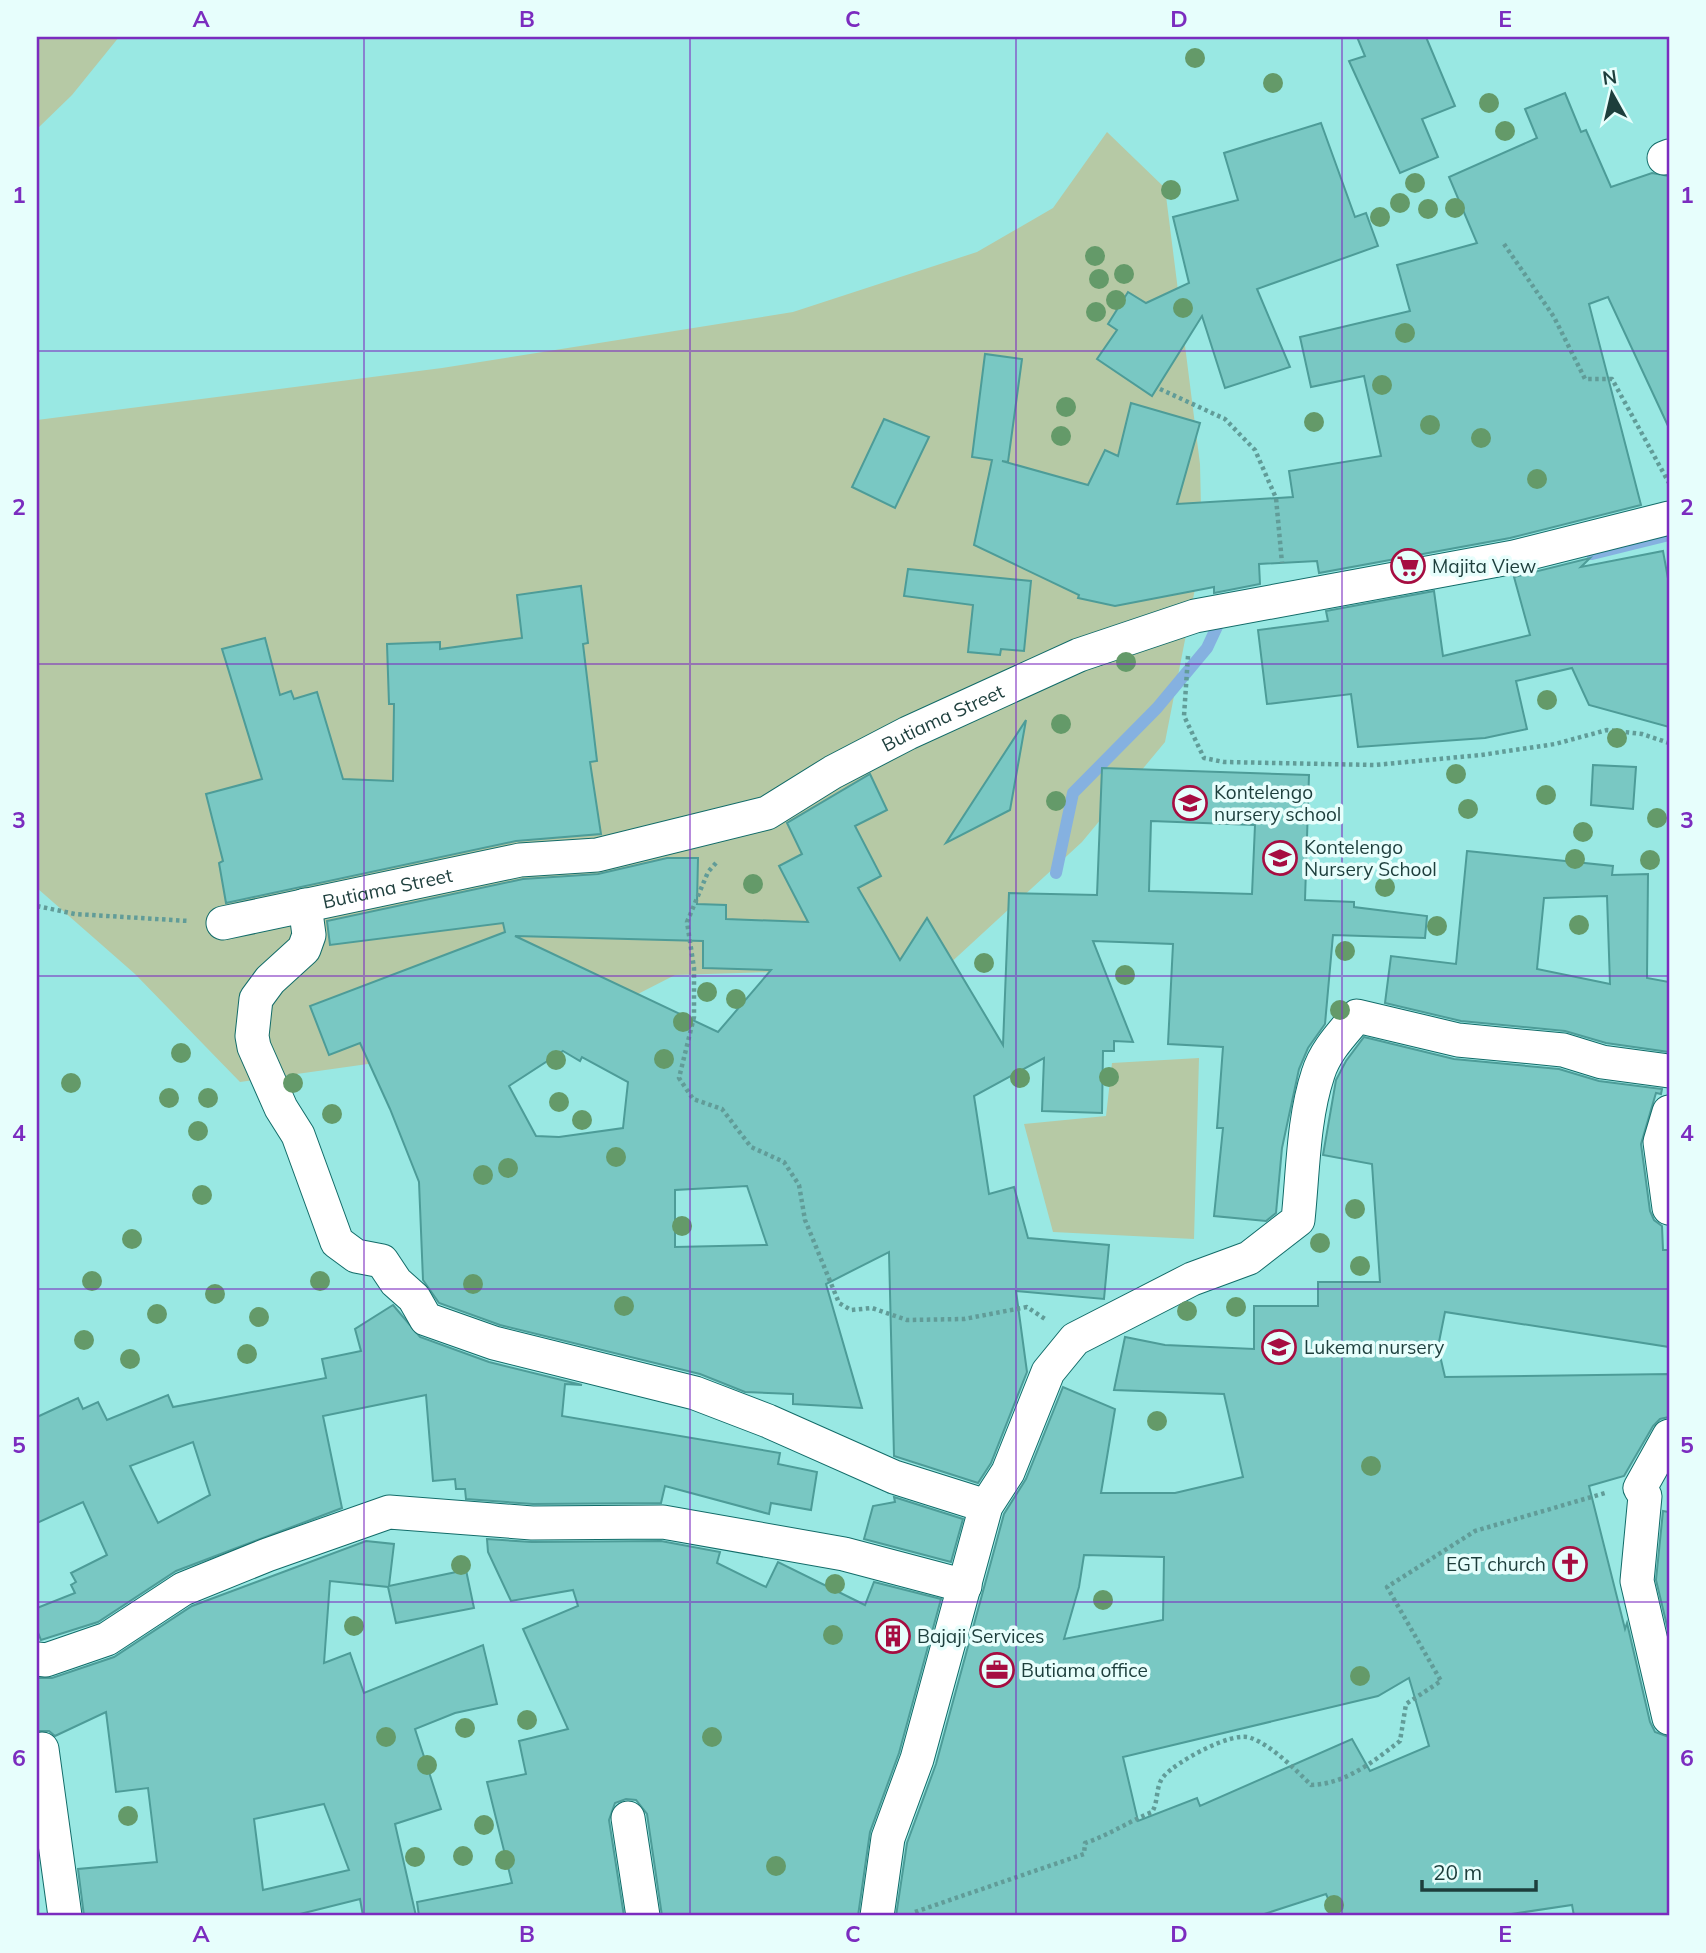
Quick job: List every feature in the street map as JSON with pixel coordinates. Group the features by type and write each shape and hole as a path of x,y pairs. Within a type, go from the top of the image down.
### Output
{"street":[{"name":"Butiama Street","path":"223,923 520,860 597,855 766,813 832,772 908,733 1079,655 1195,616 1286,598 1393,582 1514,557 1669,518"},
{"path":"305,905 309,936 304,949 270,980 256,999 252,1036 254,1047 281,1108 298,1135 337,1242 347,1251 382,1261 396,1282 414,1298 426,1319 494,1343 695,1393 768,1421 894,1477 986,1506"},
{"path":"893,1915 888,1838 917,1759 986,1506 1008,1472 1048,1373 1075,1339 1192,1279 1249,1258 1298,1220 1307,1132 1318,1074 1334,1042 1357,1016 1458,1040 1563,1050 1602,1062 1669,1071"},
{"path":"1669,1112 1660,1142 1669,1208"},
{"path":"1669,1436 1640,1488 1645,1496 1637,1581 1669,1718"},
{"path":"37,1659 46,1660 107,1639 183,1589 267,1555 389,1512 531,1522 663,1522 844,1554 965,1586"},
{"path":"42,1749 65,1916"},
{"path":"628,1818 643,1916"}],"path":[{"path":"1504,244 1554,317 1585,379 1612,379 1669,484"},
{"path":"1160,389 1225,419 1255,450 1276,498 1286,598"},
{"path":"1195,616 1185,670 1184,716 1204,758 1224,762 1375,765 1481,755 1555,744 1607,730 1642,734 1669,743"},
{"path":"724,855 708,872 687,922 694,968 694,1017 679,1078 693,1099 722,1109 751,1147 785,1162 799,1185 805,1220 839,1303 851,1310 872,1308 907,1320 964,1320 1027,1307 1075,1339"},
{"path":"37,906 75,914 223,923"},
{"path":"893,1915 1084,1854 1085,1843 1109,1835 1122,1825 1152,1812 1162,1778 1178,1763 1198,1752 1243,1737 1253,1738 1288,1761 1311,1785 1322,1785 1361,1770 1400,1741 1406,1704 1441,1681 1387,1587 1475,1531 1593,1495 1640,1488"}],"green space":[{"path":"37,37 119,37 72,95 37,129"},
{"path":"1107,132 1165,188 1200,464 1202,553 1165,742 1082,842 946,967 675,975 552,1038 240,1082 135,974 37,888 37,420 442,368 793,312 977,252 1053,208"},
{"path":"1199,1058 1194,1239 1053,1232 1024,1124 1106,1116 1112,1063"}],"building":[{"path":"1357,37 1426,37 1455,106 1422,119 1438,157 1400,173 1349,61 1365,56"},
{"path":"1565,93 1581,132 1586,130 1611,187 1652,173 1669,176 1669,428 1608,297 1589,304 1641,505 1510,538 1319,573 1317,561 1259,564 1260,584 1214,593 1214,587 1115,606 1078,598 1079,595 974,545 992,460 972,457 985,354 1022,359 1008,462 1002,461 1088,485 1105,450 1118,456 1131,403 1200,423 1177,504 1293,497 1289,471 1381,456 1364,376 1311,387 1300,337 1410,311 1397,265 1477,243 1449,177 1537,138 1525,109"},
{"path":"1321,123 1355,217 1366,213 1378,246 1257,289 1290,367 1225,388 1202,316 1152,396 1097,359 1117,330 1108,324 1128,292 1146,303 1189,283 1173,217 1238,200 1224,153"},
{"path":"884,419 929,437 895,508 852,487"},
{"path":"1663,551 1669,584 1669,727 1589,705 1572,668 1516,681 1527,729 1485,738 1358,747 1351,694 1267,704 1258,630 1328,621 1326,611 1434,591 1443,656 1530,635 1514,577 1590,558 1581,567"},
{"path":"908,569 1031,581 1024,651 1001,649 1000,655 968,652 973,605 904,596"},
{"path":"581,586 588,643 583,644 597,761 590,762 601,834 516,841 226,903 219,863 223,861 206,794 262,779 222,649 265,638 280,695 291,691 294,699 317,692 343,779 393,781 394,704 389,704 387,644 440,642 440,649 522,638 517,595"},
{"path":"1026,720 1010,810 946,843"},
{"path":"1593,765 1636,767 1633,809 1591,805"},
{"path":"1102,768 1309,775 1305,900 1354,902 1354,907 1427,916 1425,938 1333,935 1325,1024 1308,1048 1299,1069 1282,1148 1276,1213 1266,1221 1214,1216 1223,1128 1217,1128 1223,1047 1168,1044 1173,944 1093,941 1133,1042 1114,1041 1114,1051 1103,1051 1102,1113 1042,1111 1044,1058 974,1096 989,1194 1014,1187 1028,1238 1109,1245 1104,1299 1016,1291 1027,1372 991,1463 978,1483 894,1456 889,1252 826,1284 862,1408 793,1404 793,1394 745,1392 700,1374 500,1325 439,1303 423,1280 419,1182 390,1109 360,1043 329,1055 310,1006 505,932 503,923 330,945 327,921 523,879 598,874 667,858 698,858 697,904 726,905 726,919 808,922 779,866 802,854 787,823 870,774 887,810 855,826 881,876 858,888 900,960 927,918 1003,1045 1009,893 1097,895","holes":["1151,821 1255,825 1252,894 1149,891","515,936 703,941 703,968 771,970 718,1032","563,1051 580,1061 582,1057 628,1082 623,1128 559,1137 536,1136 509,1086","747,1186 767,1245 675,1247 675,1190"]},
{"path":"1467,851 1613,866 1612,875 1648,874 1647,978 1669,982 1669,1052 1606,1043 1565,1031 1461,1021 1385,1003 1391,956 1456,964","holes":["1607,896 1610,984 1537,969 1544,898"]},
{"path":"1364,1037 1454,1059 1559,1069 1599,1081 1662,1089 1661,1094 1656,1093 1641,1144 1650,1211 1654,1220 1662,1226 1663,1250 1669,1250 1669,1347 1445,1312 1438,1347 1445,1377 1669,1374 1669,1417 1660,1419 1653,1426 1624,1476 1589,1486 1625,1629 1627,1623 1650,1722 1655,1732 1669,1737 1669,1916 1574,1916 1572,1905 1498,1916 1336,1916 1326,1894 1258,1916 896,1916 907,1843 936,1764 1004,1514 1026,1479 1063,1387 1115,1409 1101,1493 1175,1493 1243,1477 1224,1394 1114,1390 1125,1337 1165,1345 1254,1349 1254,1306 1318,1306 1318,1282 1380,1282 1372,1164 1323,1155 1336,1080","holes":["1084,1555 1164,1557 1163,1620 1064,1639 1079,1587","1409,1678 1429,1746 1370,1771 1352,1739 1200,1806 1197,1798 1138,1821 1123,1757 1378,1696"]},
{"path":"393,1305 420,1337 489,1362 582,1385 565,1384 562,1416 780,1453 778,1464 817,1472 811,1510 771,1503 769,1514 665,1486 661,1503 533,1504 466,1499 465,1489 456,1489 455,1479 433,1481 426,1395 323,1416 342,1508 176,1571 98,1622 41,1640 37,1630 37,1608 75,1593 71,1585 76,1582 71,1573 107,1555 83,1502 37,1523 37,1417 78,1398 83,1409 98,1402 107,1420 168,1395 173,1407 326,1378 322,1359 361,1351 355,1329","holes":["193,1442 210,1495 158,1523 130,1466"]},
{"path":"894,1497 963,1519 951,1562 864,1539 873,1506 895,1502"},
{"path":"1663,1511 1669,1512 1669,1634 1656,1580"},
{"path":"487,1539 532,1542 661,1541 720,1552 717,1563 766,1587 778,1562 865,1605 874,1582 941,1599 899,1753 870,1832 858,1916 662,1916 647,1814 636,1800 626,1799 615,1803 609,1820 624,1916 419,1916 417,1902 512,1883 487,1782 526,1774 519,1741 568,1729 523,1629 578,1606 573,1590 511,1601 488,1552"},
{"path":"366,1541 394,1544 389,1586 466,1570 474,1608 396,1623 388,1587 330,1581 324,1663 350,1653 364,1693 483,1645 497,1704 455,1713 415,1729 441,1809 395,1824 416,1916 363,1916 360,1899 292,1916 84,1916 78,1869 157,1862 148,1788 116,1792 106,1712 55,1736 49,1731 37,1731 37,1678 52,1678 114,1657 192,1606","holes":["324,1804 349,1870 263,1890 254,1819"]}],"waterway":[{"path":"1592,554 1669,535"},
{"path":"1056,873 1073,793 1157,708 1207,648 1222,616"}],"place":[{"name":"Majita View","path":"1408,566"},
{"name":"Kontelengo nursery school","path":"1190,803"},
{"name":"Kontelengo Nursery School","path":"1280,858"},
{"name":"Lukema nursery","path":"1279,1347"},
{"name":"EGT church","path":"1570,1564"},
{"name":"Bajaji Services","path":"893,1636"},
{"name":"Butiama office","path":"997,1670"}]}
